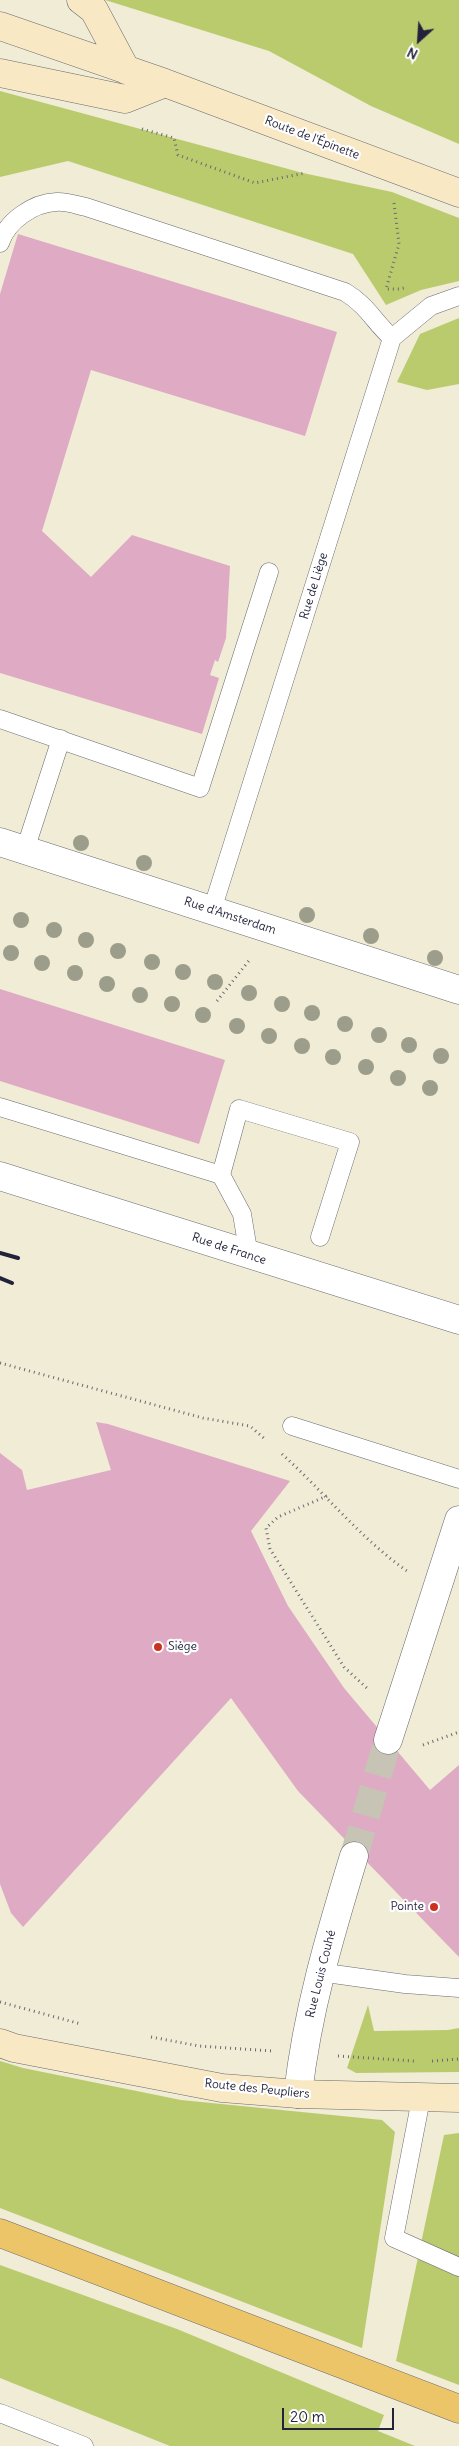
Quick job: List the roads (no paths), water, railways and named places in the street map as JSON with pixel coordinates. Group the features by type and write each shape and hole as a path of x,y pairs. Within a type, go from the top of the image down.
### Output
{"main road":[{"path":"81,0 94,10 126,70"},
{"name":"Route de l'Épinette","path":"0,26 165,83 459,193"},
{"path":"0,73 125,99 165,83"},
{"name":"Route des Peupliers","path":"0,2043 14,2048 222,2088 298,2094 421,2099 459,2098"},
{"path":"0,2233 459,2409"}],"street":[{"name":"Rue d'Amsterdam","path":"12,846 459,990"},
{"name":"Rue de France","path":"0,1176 249,1256 459,1320"},
{"path":"391,1731 459,1520"},
{"name":"Rue Louis Couhé","path":"298,2094 302,2053 319,1972 354,1856"}],"lane":[{"path":"0,244 9,224 44,203 58,201 86,207 345,292 368,309 379,326 392,338 431,306 459,296"},
{"name":"Rue de Liège","path":"212,910 392,338"},
{"path":"0,719 61,739 130,766 200,788 269,572"},
{"path":"12,846 61,739"},
{"path":"0,1107 221,1175"},
{"path":"249,1256 242,1214 221,1175 239,1108 350,1142 320,1237"},
{"path":"292,1426 459,1479"},
{"path":"319,1972 405,1984 459,1988"},
{"path":"421,2099 394,2238 459,2267"},
{"path":"0,2413 84,2446"}],"tunnel":[{"path":"354,1856 388,1740"}],"railway":[{"path":"0,1253 18,1258"},
{"path":"0,1278 12,1283"}],"place":[{"name":"Siège","path":"158,1647"},
{"name":"Pointe","path":"434,1907"}]}
